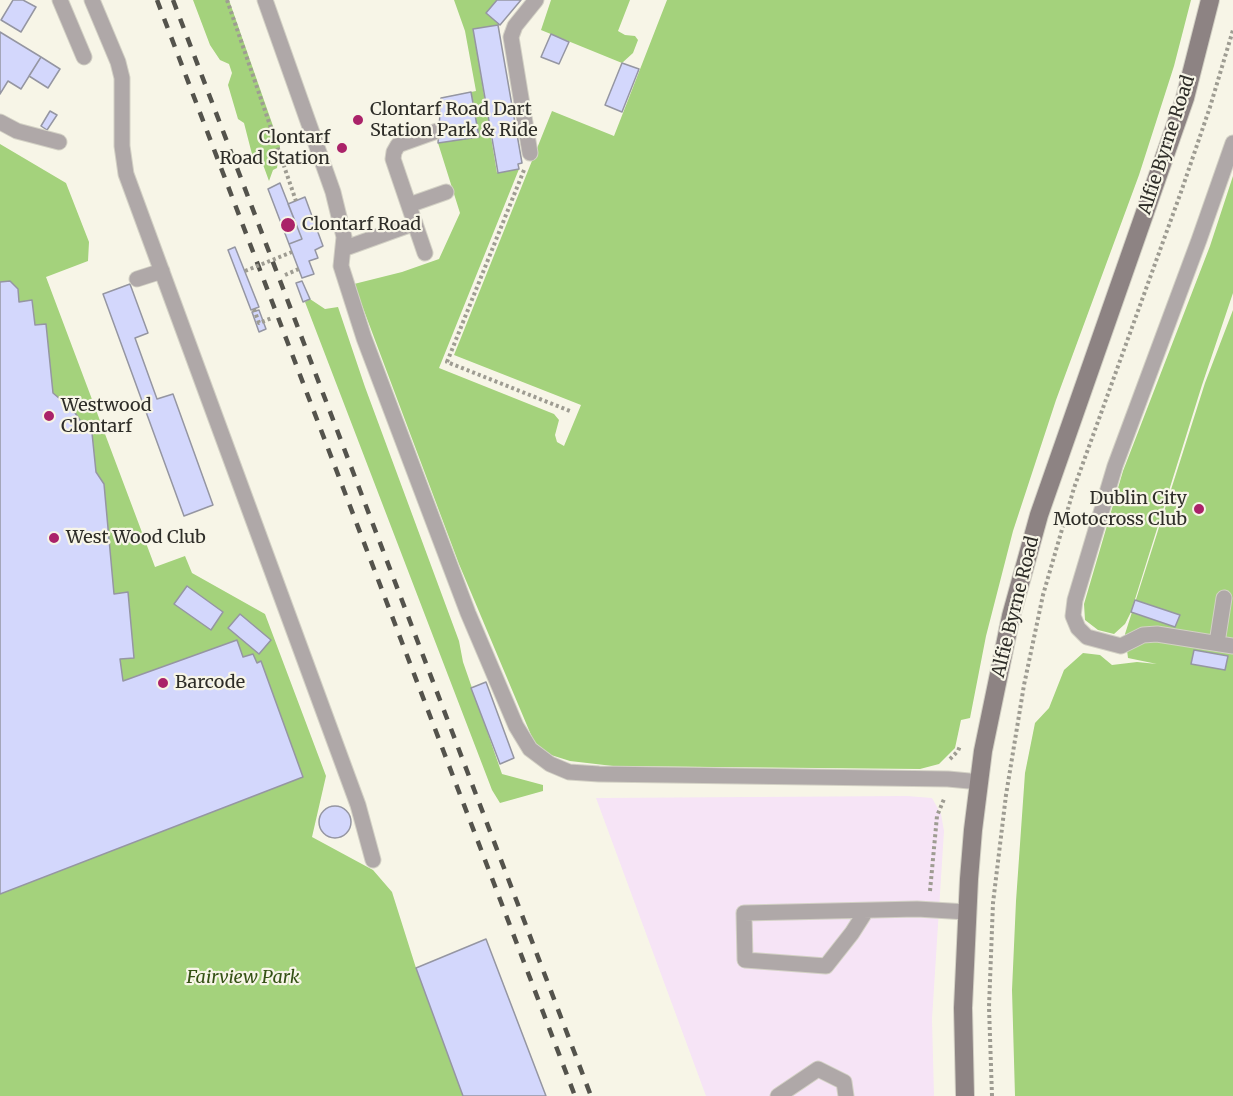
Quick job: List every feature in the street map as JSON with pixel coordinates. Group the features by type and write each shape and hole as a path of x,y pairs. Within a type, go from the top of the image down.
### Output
{"main road":[{"name":"Alfie Byrne Road","path":"965,1096 963,1008 973,830 983,751 1011,616 1039,515 1185,98 1210,0"}],"lane":[{"path":"60,0 84,57"},
{"path":"92,0 118,62 122,78 122,146 126,174 358,805 373,860"},
{"path":"265,0 333,192 344,237 341,266 364,338 468,613 516,726 530,748 550,764 569,772 948,779 980,782"},
{"path":"530,153 511,37 515,26 536,0"},
{"path":"0,122 16,131 58,142"},
{"path":"425,253 393,159 398,145 437,131"},
{"path":"1233,143 1114,466 1075,600 1073,616 1078,628 1087,637 1121,646 1143,635 1157,634 1233,646"},
{"path":"409,205 446,192"},
{"path":"343,249 415,223"},
{"path":"137,279 162,271"},
{"path":"1217,643 1224,598"},
{"path":"866,911 826,966 745,960 744,913 866,911 928,910 967,912"},
{"path":"778,1096 818,1069 844,1082 846,1096"}],"path":[{"path":"227,0 296,201"},
{"path":"530,153 447,362 570,411"},
{"path":"245,271 291,252"},
{"path":"285,275 301,268"},
{"path":"254,309 259,323 272,318"},
{"path":"947,765 947,761 958,751 960,743"},
{"path":"928,910 937,816 943,801"}],"shaded area":[{"path":"907,796 932,798 941,814 944,831 932,1019 934,1096 706,1096 596,798"}],"green space":[{"path":"193,0 229,0 280,146 277,168 273,170 269,181 261,159 254,162 244,123 238,119 228,85 232,73 229,64 220,60 210,45"},
{"path":"454,0 497,0 486,13 500,25 473,29 497,173 519,169 439,368 554,414 559,420 555,435 557,442 564,446 581,405 454,355 552,111 614,136 667,0 1191,0 1174,66 1139,175 1056,400 1013,531 986,636 970,718 961,720 955,748 939,764 920,769 613,766 570,761 551,755 534,742 459,564 354,284 402,272 439,259 460,213 438,143 441,98 476,91 465,31"},
{"path":"551,0 630,0 618,31 625,35 635,36 638,40 633,53 622,63 541,30"},
{"name":"Fairview Park","path":"0,144 66,183 89,242 88,261 46,277 155,567 185,556 192,573 265,614 326,776 312,837 373,870 392,892 416,968 463,1096 0,1096"},
{"path":"1233,176 1233,293 1131,612 1125,624 1114,634 1098,630 1085,620 1084,604 1123,471 1210,246"},
{"path":"310,299 325,309 338,307 365,387 459,641 463,662 502,774 543,785 543,791 500,803 492,790 305,302"},
{"path":"1233,310 1233,1096 1015,1096 1012,990 1016,901 1025,773 1035,723 1049,708 1064,670 1083,653 1100,655 1112,665 1137,662 1157,664 1128,658 1125,634 1205,383"}],"building":[{"path":"13,0 23,0 36,7 21,32 1,20"},
{"path":"497,0 521,0 500,25 486,13"},
{"path":"498,25 522,163 518,164 519,169 498,173 473,29"},
{"path":"0,32 41,57 21,89 8,81 0,94"},
{"path":"551,34 569,42 559,64 541,57"},
{"path":"41,57 60,69 48,88 29,76"},
{"path":"622,63 639,69 622,112 605,105"},
{"path":"471,92 479,137 438,143 441,98"},
{"path":"50,111 57,115 47,130 41,126"},
{"path":"280,183 302,239 289,244 268,189"},
{"path":"305,197 323,246 315,250 318,258 309,261 314,274 302,278 289,244 302,239 288,204"},
{"path":"235,247 259,307 251,310 228,250"},
{"name":"Westwood Clontarf","path":"10,281 18,289 19,302 32,300 35,325 46,324 53,393 73,410 89,433 92,433 96,472 104,484 114,594 128,592 134,658 120,659 123,681 237,640 243,657 253,654 257,663 261,661 303,777 0,894 0,282"},
{"path":"302,281 310,299 303,302 296,283"},
{"path":"130,284 148,333 135,338 157,399 173,394 213,505 184,516 103,294"},
{"path":"259,310 266,329 259,332 252,312"},
{"path":"187,586 223,612 211,630 174,604"},
{"path":"1135,600 1180,615 1175,627 1131,612"},
{"path":"240,614 271,640 259,654 228,628"},
{"path":"1194,650 1228,656 1225,670 1191,664"},
{"path":"486,682 514,758 500,764 471,688"},
{"path":"335,806 346,811 351,822 346,833 335,838 324,833 319,822 324,811"},
{"path":"486,939 546,1096 463,1096 416,968"}],"railway":[{"path":"157,0 575,1096"},
{"path":"173,0 591,1096"}],"place":[{"name":"Clontarf Road Dart Station Park & Ride","path":"358,120"},
{"name":"Clontarf Road Station","path":"342,148"},
{"name":"Clontarf Road","path":"288,225"},
{"name":"Westwood Clontarf","path":"49,416"},
{"name":"Dublin City Motocross Club","path":"1199,509"},
{"name":"West Wood Club","path":"54,538"},
{"name":"Barcode","path":"163,683"}]}
